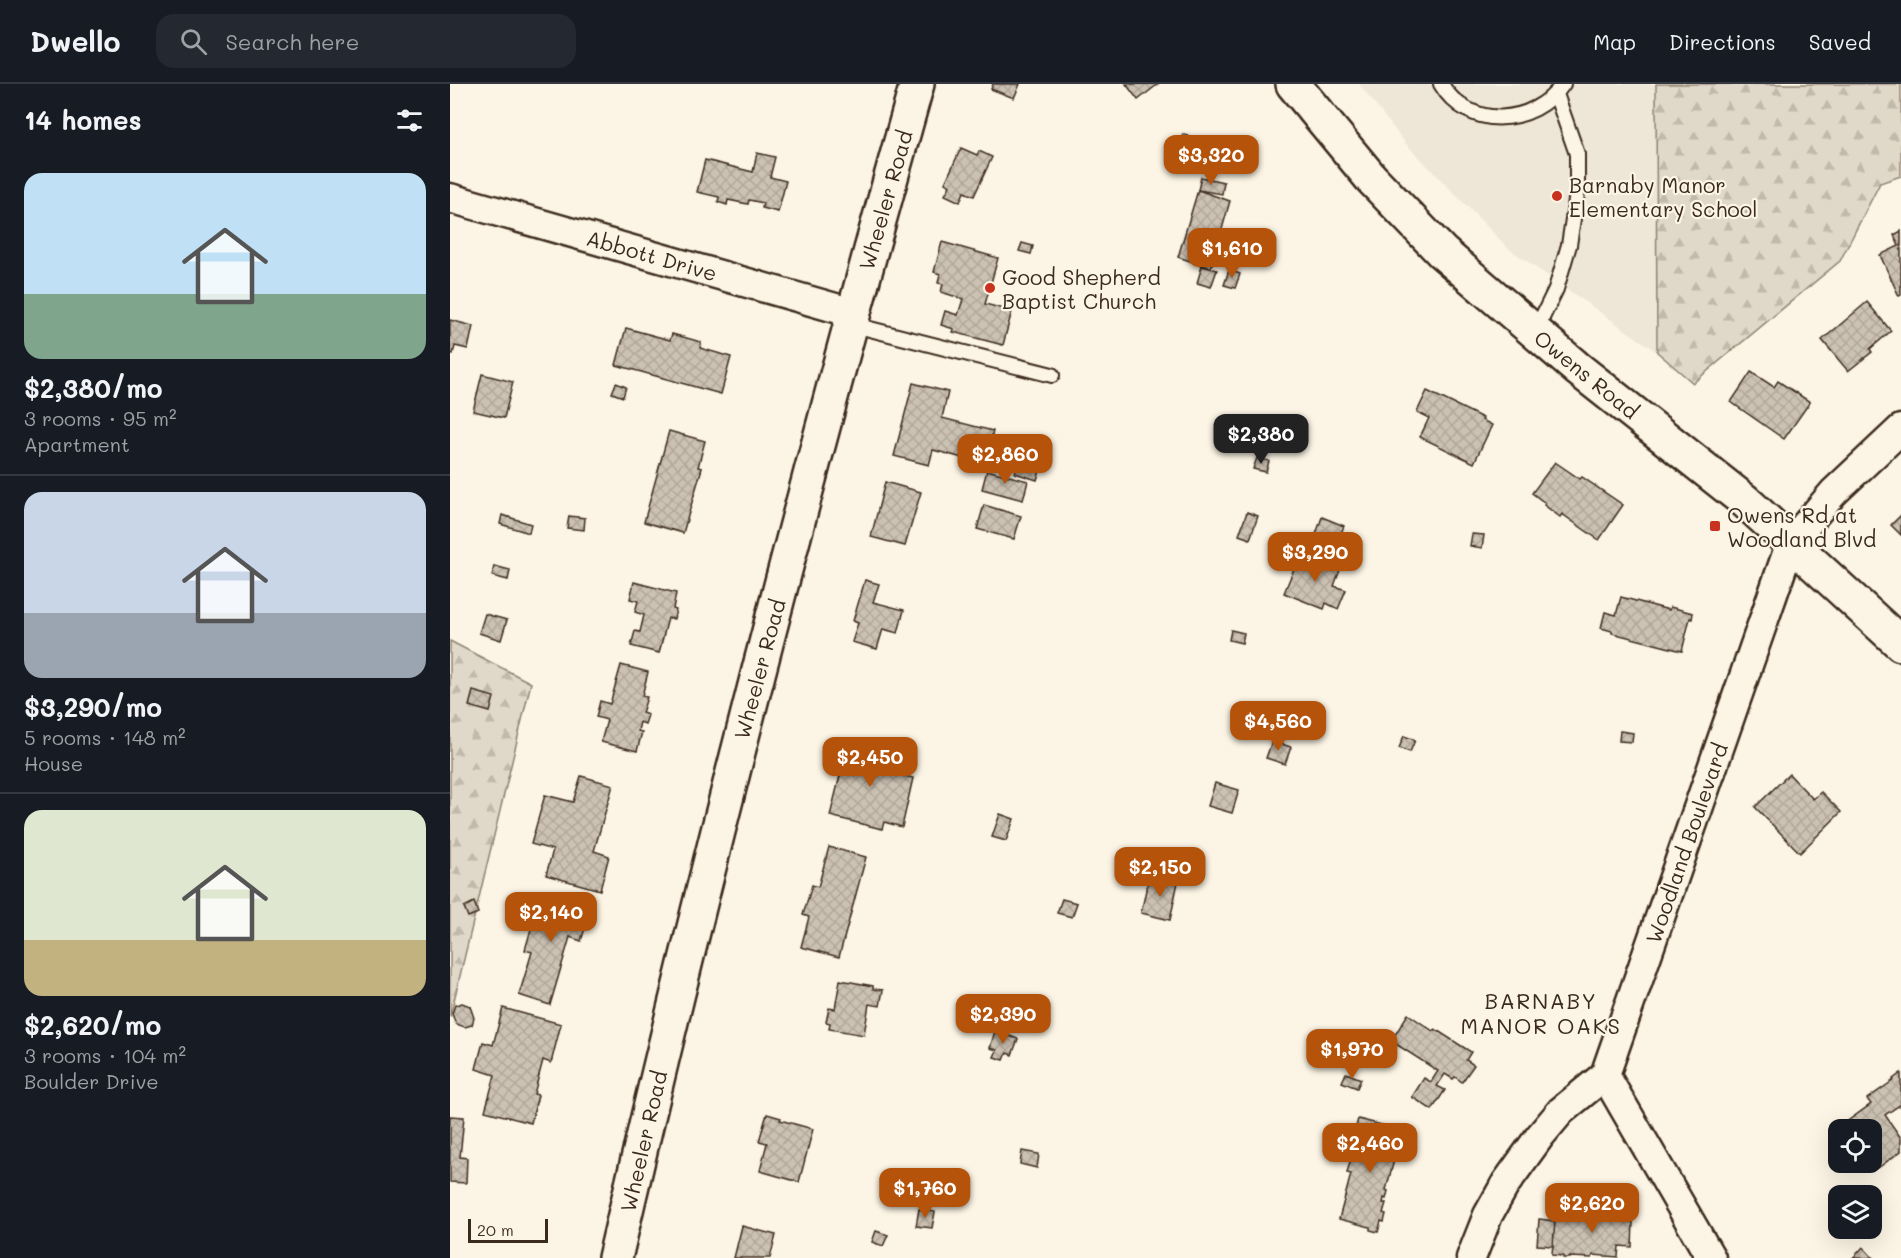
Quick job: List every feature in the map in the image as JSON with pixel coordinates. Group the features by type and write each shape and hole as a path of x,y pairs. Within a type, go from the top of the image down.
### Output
{"main road":[{"name":"Wheeler Road","path":"615,1258 748,711 852,318 918,84"},
{"name":"Owens Road","path":"1293,84 1371,178 1442,252 1578,369 1745,501 1901,644"}],"street":[{"name":"Abbott Drive","path":"450,198 852,318"},
{"name":"Woodland Boulevard","path":"1605,1075 1791,542 1834,492 1901,429"},
{"path":"1472,1258 1488,1215 1506,1183 1533,1145 1561,1111 1605,1075 1710,1258"}],"lane":[{"path":"1441,84 1456,102 1472,112 1490,117 1508,118 1526,114 1542,106 1560,89 1577,154 1577,193 1569,245 1556,289 1535,332"},
{"path":"852,318 1052,375"}],"shaded area":[{"name":"Barnaby Manor Elementary School","path":"1359,84 1656,84 1657,352 1508,248 1406,144"}],"green space":[{"path":"1656,84 1901,84 1901,176 1880,183 1840,261 1693,383 1657,352"},
{"path":"450,641 531,683 450,1017"}],"building":[{"path":"993,84 1020,84 1014,98 991,89"},
{"path":"1126,84 1158,84 1138,100"},
{"path":"1183,134 1192,138 1188,151 1178,147"},
{"path":"961,148 977,155 979,151 992,157 974,196 964,192 960,202 945,195 950,186 945,183"},
{"path":"757,153 775,157 770,177 786,181 778,212 762,208 763,203 749,200 748,204 728,200 727,205 718,202 719,197 697,192 705,160 753,172"},
{"path":"1201,177 1224,182 1222,194 1198,190"},
{"path":"1198,190 1230,201 1211,268 1178,257"},
{"path":"1901,231 1901,295 1899,296 1880,255 1899,246 1894,235"},
{"path":"942,242 998,258 985,304 1012,311 1003,345 953,332 954,329 941,325 945,311 958,315 963,299 941,292 943,284 938,283 940,274 934,272"},
{"path":"1022,243 1033,246 1031,254 1019,251"},
{"path":"1202,266 1217,270 1211,287 1197,283"},
{"path":"1229,270 1240,274 1235,288 1224,285"},
{"path":"1867,302 1891,331 1870,349 1872,352 1848,371 1822,340"},
{"path":"450,320 473,326 468,349 455,346 453,354 450,353"},
{"path":"626,328 670,340 672,334 701,342 700,348 731,357 721,394 616,365"},
{"path":"1751,372 1774,387 1778,381 1810,402 1784,439 1731,402"},
{"path":"482,374 513,382 504,418 473,411"},
{"path":"616,383 626,387 623,397 612,393"},
{"path":"913,383 948,392 942,418 993,431 985,464 933,450 929,465 894,456"},
{"path":"1427,391 1483,418 1482,420 1492,425 1474,463 1420,437 1429,418 1417,412"},
{"path":"669,431 705,441 698,467 702,468 683,533 644,522"},
{"path":"1257,458 1269,461 1266,472 1253,469"},
{"path":"1019,459 1042,465 1037,480 1015,473"},
{"path":"1555,462 1623,505 1599,540 1562,514 1560,517 1532,493"},
{"path":"987,470 1028,481 1023,500 982,489"},
{"path":"885,482 921,492 905,546 871,537"},
{"path":"984,505 1021,516 1014,539 977,529"},
{"path":"1247,512 1258,516 1250,539 1239,535"},
{"path":"502,515 531,524 529,533 500,524"},
{"path":"1901,515 1901,535 1891,525"},
{"path":"569,516 585,518 584,530 567,528"},
{"path":"1322,517 1344,526 1335,548 1314,540"},
{"path":"1472,534 1484,535 1482,548 1470,546"},
{"path":"1300,554 1340,570 1334,586 1346,590 1338,609 1326,603 1324,609 1284,593"},
{"path":"494,566 510,570 508,580 492,576"},
{"path":"865,580 879,584 873,602 904,610 898,633 883,629 877,649 852,642 858,623 853,621"},
{"path":"634,582 676,593 674,619 668,618 659,653 631,646 635,631 640,632 644,615 635,612 638,601 630,599"},
{"path":"1621,597 1669,610 1670,607 1693,613 1682,651 1612,633 1612,631 1601,628 1605,612 1616,615"},
{"path":"485,614 507,620 501,640 479,633"},
{"path":"1231,630 1244,633 1242,643 1229,640"},
{"path":"621,665 648,672 642,696 647,697 642,713 648,715 645,724 640,722 638,731 642,732 637,751 601,742 607,720 596,717 600,701 610,704"},
{"path":"473,691 494,697 490,712 469,706"},
{"path":"1620,731 1633,733 1632,742 1619,741"},
{"path":"1404,736 1415,740 1410,752 1399,748"},
{"path":"849,739 891,750 886,771 913,778 902,827 884,822 882,829 830,816"},
{"path":"1272,741 1291,747 1285,764 1266,758"},
{"path":"1789,774 1813,799 1821,792 1841,812 1800,853 1755,807"},
{"path":"581,776 613,785 594,851 609,856 600,890 546,875 553,850 531,844 545,795 573,802"},
{"path":"1215,783 1239,790 1232,813 1208,806"},
{"path":"1000,814 1014,819 1006,841 992,837"},
{"path":"829,847 866,857 839,957 801,947 809,917 803,915 812,885 818,887"},
{"path":"1149,876 1178,882 1170,920 1141,913"},
{"path":"542,891 592,906 581,941 570,937 550,1005 519,995 532,952 525,950"},
{"path":"1062,899 1077,903 1072,917 1057,913"},
{"path":"474,902 478,913 468,917 464,907"},
{"path":"840,980 883,990 880,1006 869,1004 864,1035 829,1029 830,1023 826,1022 829,1008 835,1009"},
{"path":"462,1003 470,1006 474,1018 472,1025 465,1027 456,1024 452,1014 455,1005"},
{"path":"503,1008 561,1024 551,1063 543,1060 534,1094 538,1095 531,1123 485,1111 495,1075 476,1069 483,1042 493,1045"},
{"path":"1408,1014 1471,1052 1466,1060 1474,1065 1462,1082 1445,1074 1437,1086 1445,1090 1432,1110 1412,1097 1424,1078 1431,1082 1438,1071 1391,1041"},
{"path":"995,1031 1018,1039 1012,1055 1007,1053 1004,1060 994,1057 997,1050 990,1048"},
{"path":"1346,1073 1361,1079 1357,1088 1342,1082"},
{"path":"1901,1073 1901,1104 1885,1115 1901,1138 1901,1151 1882,1165 1882,1119 1850,1119 1871,1104 1867,1099"},
{"path":"767,1114 813,1129 799,1182 760,1171 767,1143 759,1141"},
{"path":"450,1116 464,1117 460,1157 467,1158 466,1183 450,1182"},
{"path":"1358,1119 1402,1130 1386,1190 1388,1191 1386,1199 1384,1198 1383,1203 1386,1203 1383,1213 1386,1214 1378,1232 1370,1230 1370,1227 1339,1219 1351,1174 1347,1173 1351,1158 1348,1157"},
{"path":"1022,1151 1039,1154 1037,1168 1020,1164"},
{"path":"1593,1206 1617,1207 1616,1215 1619,1215 1619,1221 1633,1222 1632,1247 1619,1246 1618,1257 1593,1255 1592,1258 1563,1258 1563,1256 1552,1255 1555,1215 1590,1217"},
{"path":"919,1209 935,1212 932,1228 916,1226"},
{"path":"1539,1219 1555,1221 1553,1246 1537,1245"},
{"path":"742,1226 776,1235 770,1258 734,1258"},
{"path":"876,1231 888,1235 883,1246 872,1242"},
{"path":"1863,1247 1873,1258 1853,1258"}],"place":[{"name":"Barnaby Manor Elementary School","path":"1557,196"},
{"name":"Good Shepherd Baptist Church","path":"990,288"},
{"name":"Owens Rd at Woodland Blvd","path":"1715,526"}],"district":[{"name":"BARNABY MANOR OAKS","path":"1541,1012"}]}
